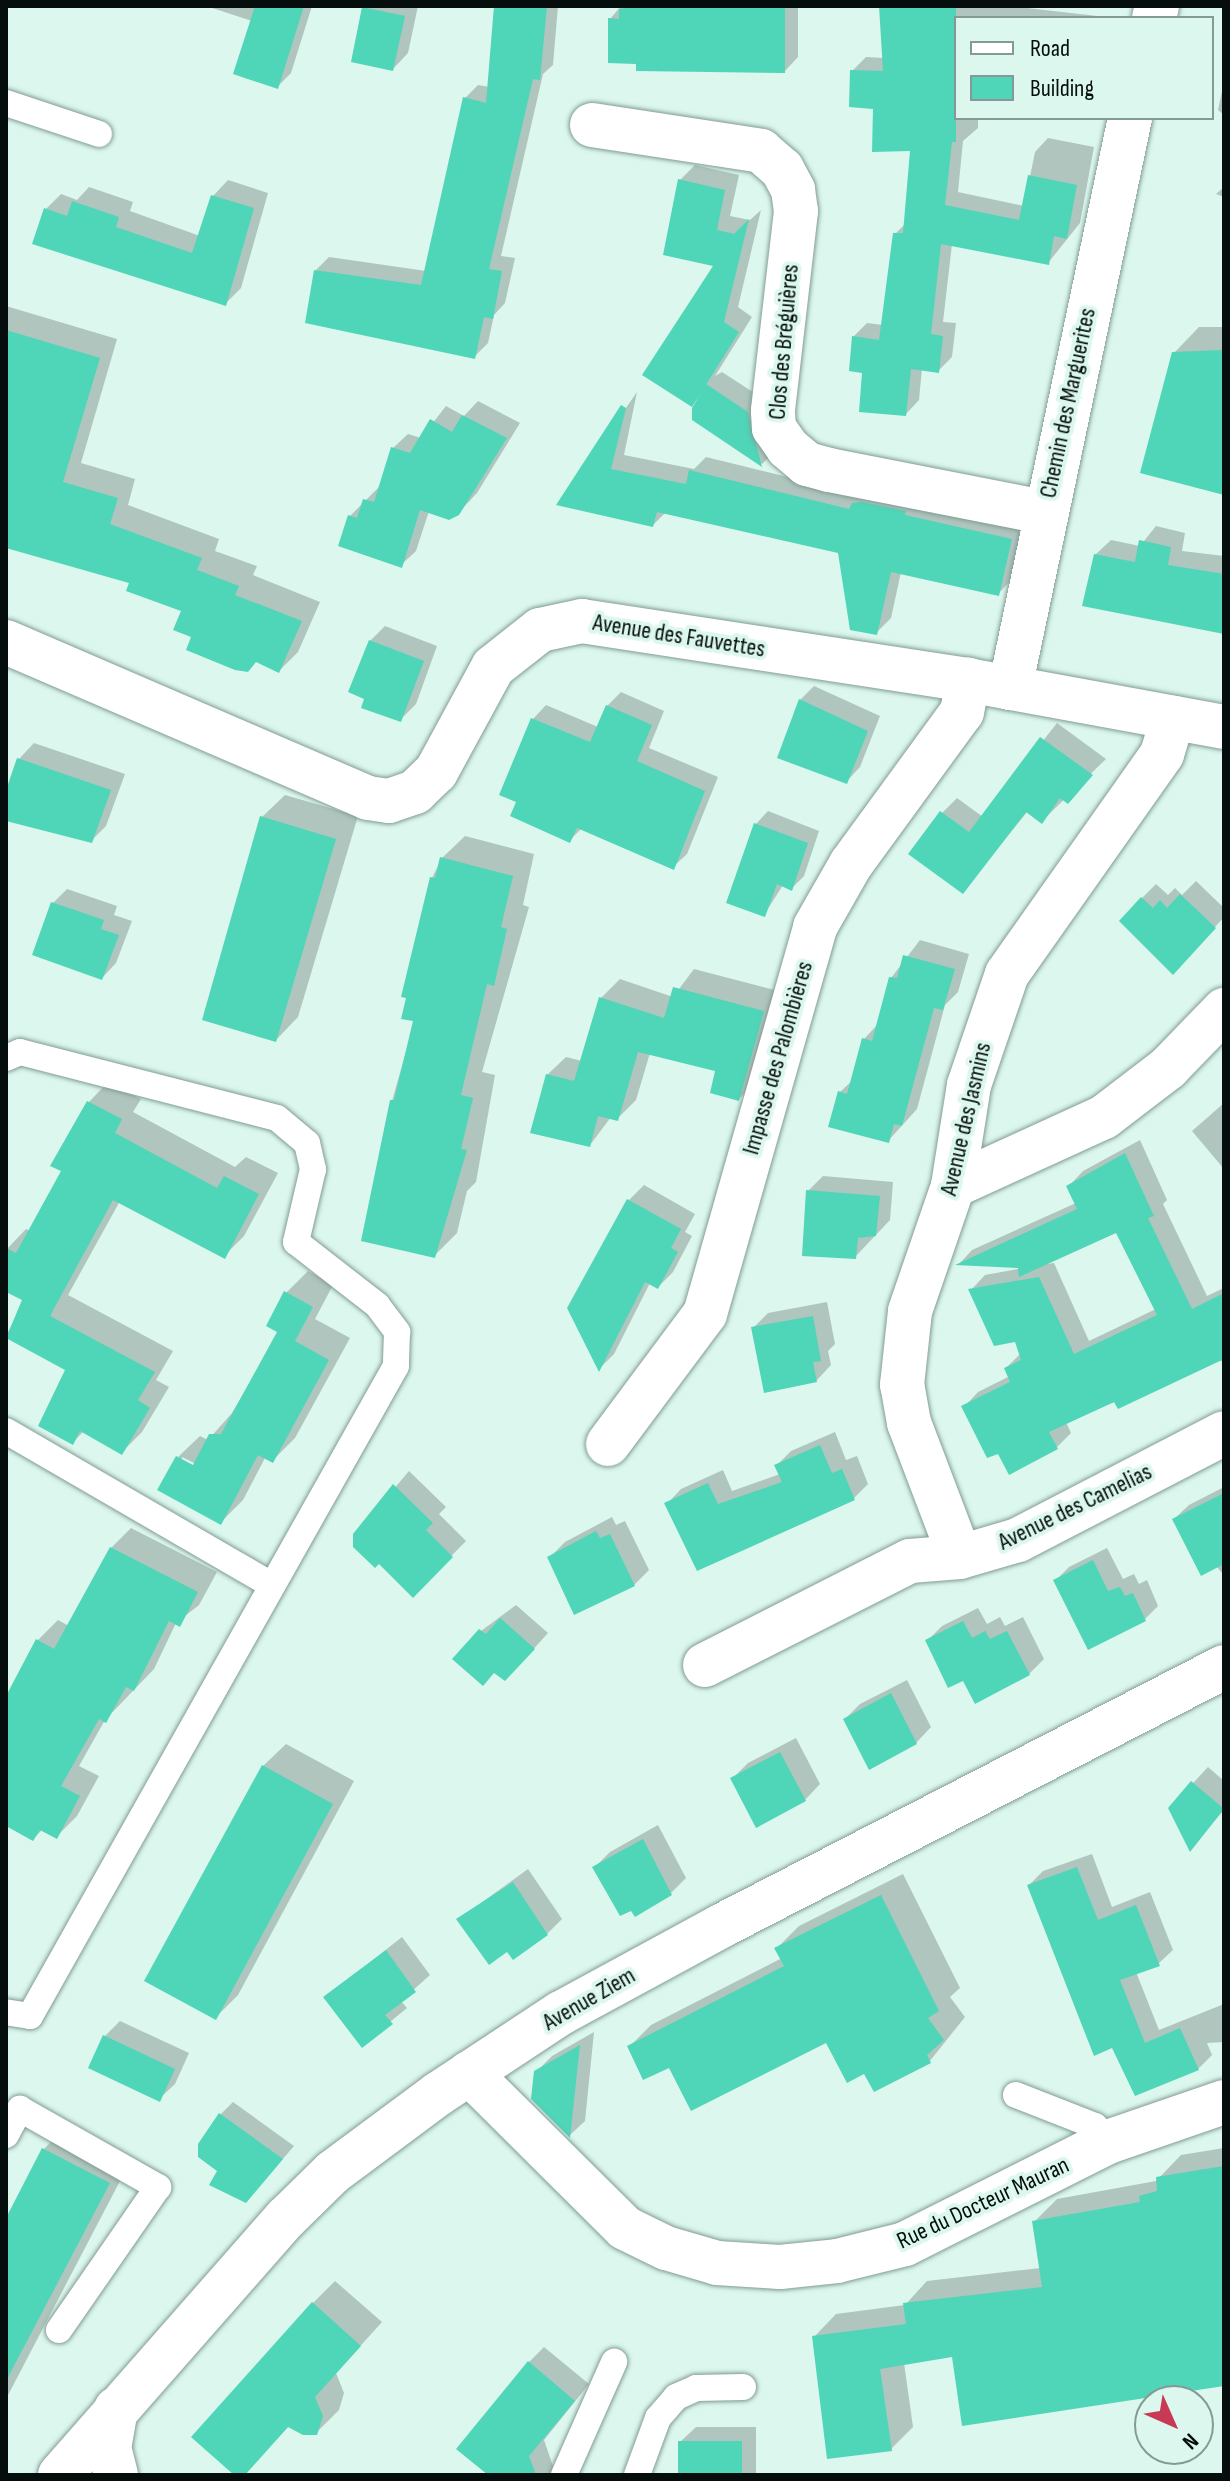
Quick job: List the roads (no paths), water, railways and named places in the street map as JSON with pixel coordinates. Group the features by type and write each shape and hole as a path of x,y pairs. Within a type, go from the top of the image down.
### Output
{"street":[{"name":"Chemin des Marguerites","path":"1010,688 1044,512 1130,120"},
{"name":"Clos des Bréguières","path":"592,125 761,151 782,169 793,190 796,211 773,411 774,428 788,448 807,464 829,470 1044,512"},
{"name":"Avenue des Fauvettes","path":"6,642 368,798 389,801 415,792 436,772 493,667 521,641 563,623 582,621 968,680 1224,727"},
{"name":"Impasse des Palombières","path":"608,1444 705,1314 815,927 851,864 962,712 968,680"},
{"name":"Avenue des Jasmins","path":"960,1557 917,1446 902,1385 910,1311 953,1186 969,1085 1007,974 1162,754 1173,718"},
{"path":"953,1186 1104,1117 1168,1068 1224,1010"},
{"name":"Avenue des Camelias","path":"705,1665 910,1561 960,1557 1018,1540 1224,1433"},
{"name":"Avenue Ziem","path":"60,2475 238,2269 333,2172 469,2073 561,2013 721,1926 1224,1667"},
{"name":"Rue du Docteur Mauran","path":"469,2073 625,2228 666,2248 717,2263 795,2266 905,2244 1108,2142 1224,2102"},
{"path":"116,2409 109,2447 116,2475"}],"lane":[{"path":"6,103 99,134"},
{"path":"6,1058 20,1052 149,1089 206,1096 277,1118 307,1143 313,1169 296,1242 377,1305 397,1332 396,1366 30,2016 6,2012"},
{"path":"6,1431 272,1585"},
{"path":"1016,2095 1095,2126 1108,2142"},
{"path":"6,2135 20,2109 158,2187 59,2330"},
{"path":"564,2475 614,2362"},
{"path":"637,2475 658,2418 676,2397 696,2388 743,2387"}]}
